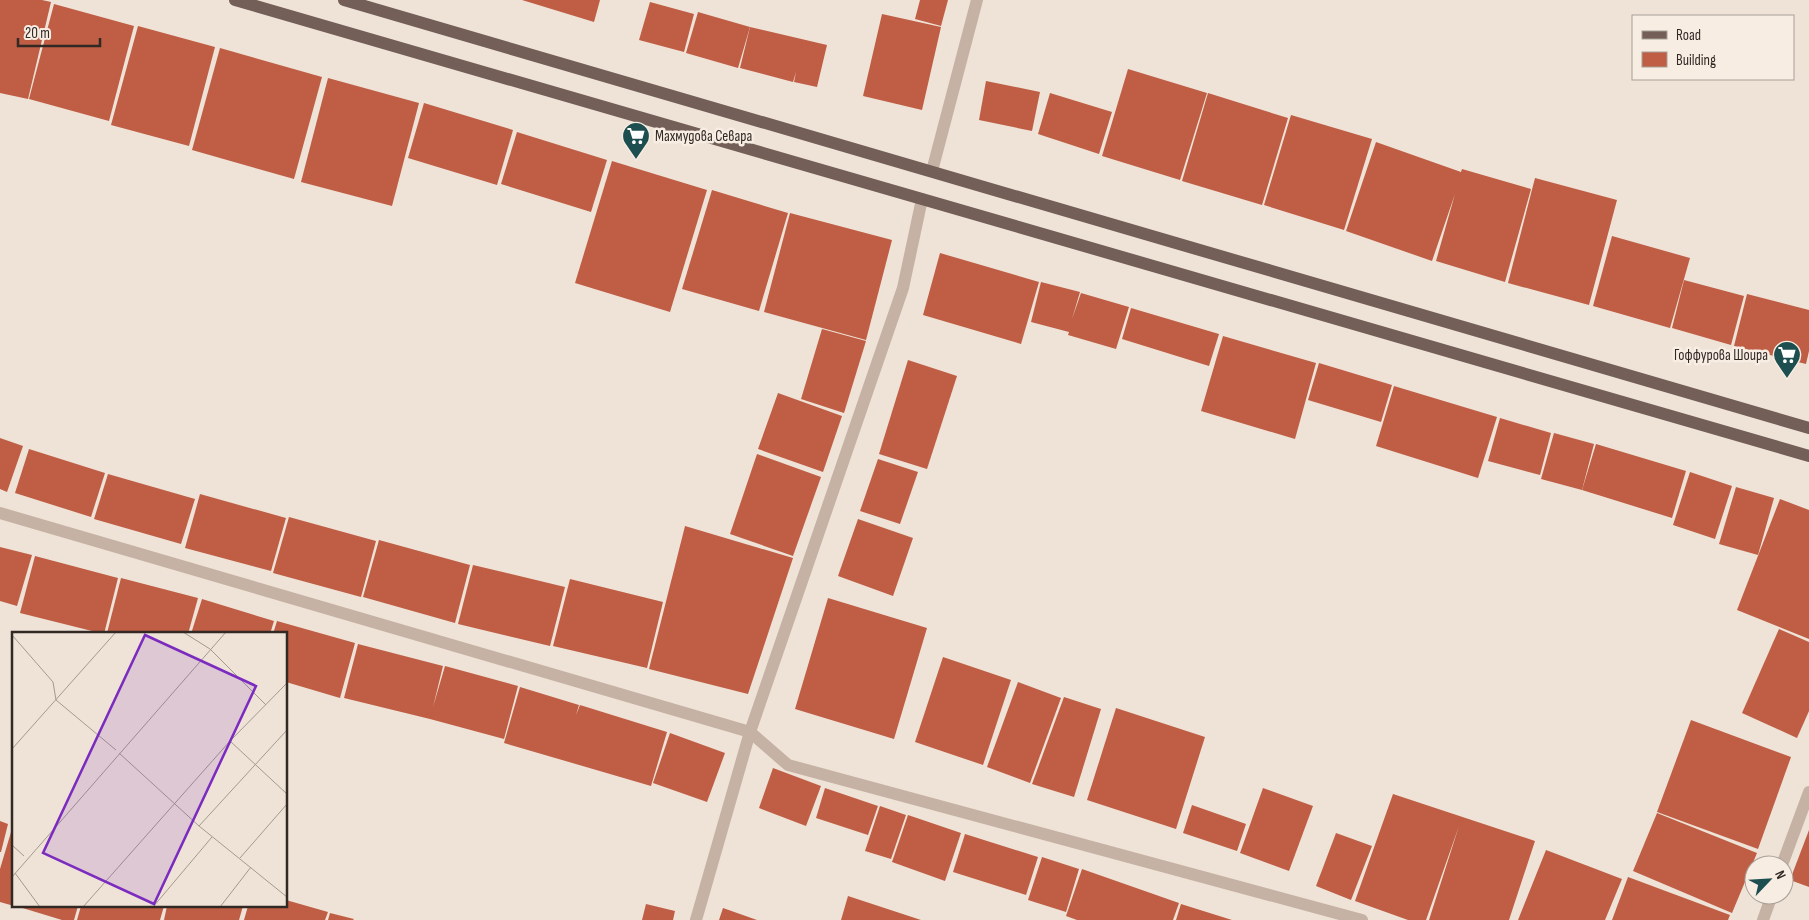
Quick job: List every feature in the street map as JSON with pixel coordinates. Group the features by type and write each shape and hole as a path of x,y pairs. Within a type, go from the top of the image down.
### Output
{"main road":[{"path":"235,0 1809,456"},
{"path":"344,0 1809,428"}],"street":[{"path":"932,171 978,0"},
{"path":"696,920 750,732 903,288 922,199"},
{"path":"0,513 750,732 788,765 1356,919"},
{"path":"1786,855 1809,792"},
{"path":"1762,920 1768,905"}],"building":[{"path":"0,0 42,0 51,2 28,99 0,93"},
{"path":"522,0 600,0 594,22"},
{"path":"920,0 948,0 941,26 915,19"},
{"path":"650,2 694,14 684,52 639,40"},
{"path":"54,4 134,26 109,121 29,99"},
{"path":"698,12 750,27 738,68 686,53"},
{"path":"882,14 941,27 922,110 863,96"},
{"path":"138,26 215,47 189,146 111,125"},
{"path":"750,27 827,45 817,87 794,82 796,72 793,82 740,68"},
{"path":"220,48 322,77 294,179 192,150"},
{"path":"1128,69 1207,93 1180,180 1102,156"},
{"path":"328,78 419,103 392,206 301,182"},
{"path":"986,81 1040,92 1032,131 979,120"},
{"path":"1050,93 1112,112 1099,154 1038,134"},
{"path":"1208,93 1288,118 1262,205 1182,181"},
{"path":"424,103 513,130 497,185 408,158"},
{"path":"1291,115 1372,139 1344,230 1264,205"},
{"path":"517,132 607,160 591,212 501,184"},
{"path":"1376,142 1461,172 1462,169 1531,189 1505,282 1436,261 1455,194 1432,261 1346,231"},
{"path":"612,161 707,190 670,312 575,283"},
{"path":"1535,178 1617,200 1589,305 1508,283"},
{"path":"712,190 788,213 759,311 682,289"},
{"path":"790,213 892,240 866,340 764,312"},
{"path":"1612,236 1690,258 1670,328 1593,306"},
{"path":"940,253 1039,282 1021,344 923,315"},
{"path":"1684,280 1744,296 1731,345 1672,328"},
{"path":"1041,282 1080,292 1072,319 1081,293 1129,307 1116,349 1068,335 1069,332 1031,322"},
{"path":"1747,294 1809,310 1809,351 1806,364 1734,346"},
{"path":"1131,308 1219,334 1209,366 1122,339"},
{"path":"822,329 866,341 844,413 801,399"},
{"path":"1223,336 1316,363 1295,439 1201,411"},
{"path":"908,360 957,376 927,469 879,454"},
{"path":"1319,363 1392,385 1381,422 1308,400"},
{"path":"1394,386 1497,417 1478,478 1376,446"},
{"path":"778,393 842,416 823,472 758,449"},
{"path":"1500,418 1551,433 1540,475 1488,461"},
{"path":"1554,433 1594,444 1582,490 1541,479"},
{"path":"0,438 23,446 7,492 0,489"},
{"path":"1596,444 1686,471 1672,518 1582,490"},
{"path":"29,449 105,473 91,517 15,493"},
{"path":"757,454 821,477 793,556 730,534"},
{"path":"878,459 918,472 900,524 860,511"},
{"path":"1690,472 1732,486 1715,539 1673,525"},
{"path":"108,474 195,499 181,544 94,519"},
{"path":"1736,487 1774,498 1758,555 1719,544"},
{"path":"200,494 286,518 271,571 185,548"},
{"path":"1780,499 1809,510 1809,639 1737,610"},
{"path":"289,517 376,541 361,597 273,573"},
{"path":"858,519 913,538 893,596 838,576"},
{"path":"685,526 793,558 748,694 649,669"},
{"path":"379,540 470,565 455,623 363,597"},
{"path":"0,547 32,555 17,606 0,601"},
{"path":"35,556 118,578 104,632 96,632 20,613"},
{"path":"473,565 565,587 550,646 458,624"},
{"path":"121,578 198,598 189,632 107,632"},
{"path":"570,579 663,602 647,668 553,646"},
{"path":"828,598 927,628 894,739 795,709"},
{"path":"202,599 274,621 271,632 192,632"},
{"path":"277,621 355,643 340,698 288,683 288,632 274,632"},
{"path":"1779,629 1809,642 1809,711 1797,738 1742,713"},
{"path":"358,644 443,666 433,707 445,666 518,686 504,739 344,698"},
{"path":"943,657 1011,680 983,765 915,742"},
{"path":"1018,682 1061,698 1030,783 987,767"},
{"path":"520,687 579,705 576,715 580,705 667,732 651,786 504,743"},
{"path":"1064,697 1101,709 1074,797 1032,784"},
{"path":"1116,708 1205,737 1176,829 1087,800"},
{"path":"1691,720 1791,757 1758,849 1657,812"},
{"path":"670,733 725,753 707,802 653,783"},
{"path":"773,768 821,786 806,826 759,808"},
{"path":"825,788 878,806 868,835 816,818"},
{"path":"1263,788 1313,806 1289,871 1240,853"},
{"path":"1393,794 1535,841 1509,920 1429,920 1459,826 1426,920 1408,920 1355,901"},
{"path":"1192,805 1246,824 1237,851 1183,833"},
{"path":"880,806 906,815 891,859 865,851"},
{"path":"1657,813 1757,853 1756,855 1744,855 1744,884 1732,913 1633,871"},
{"path":"908,815 961,833 945,881 892,862"},
{"path":"0,821 8,824 1,852 0,852"},
{"path":"12,829 12,905 0,902 0,869"},
{"path":"1809,830 1809,887 1794,881 1794,869"},
{"path":"1336,833 1372,846 1351,900 1316,886"},
{"path":"965,834 1038,857 1026,895 953,872"},
{"path":"1546,850 1622,879 1605,920 1518,920"},
{"path":"1042,857 1079,869 1066,912 1028,900"},
{"path":"1082,869 1179,903 1173,920 1077,920 1066,916"},
{"path":"1628,877 1730,915 1728,920 1612,920"},
{"path":"848,896 921,920 841,920"},
{"path":"288,901 328,912 325,920 244,920 247,908 288,908"},
{"path":"646,904 675,911 673,920 642,920"},
{"path":"1181,904 1232,920 1176,920"},
{"path":"23,908 77,908 74,920 62,920"},
{"path":"80,908 163,908 160,920 77,920"},
{"path":"167,908 242,908 239,920 164,920"},
{"path":"723,908 757,920 719,920"},
{"path":"330,913 354,919 328,920"}],"place":[{"name":"Махмудова Севара","path":"636,160"},
{"name":"Гоффурова Шоира","path":"1787,379"}]}
